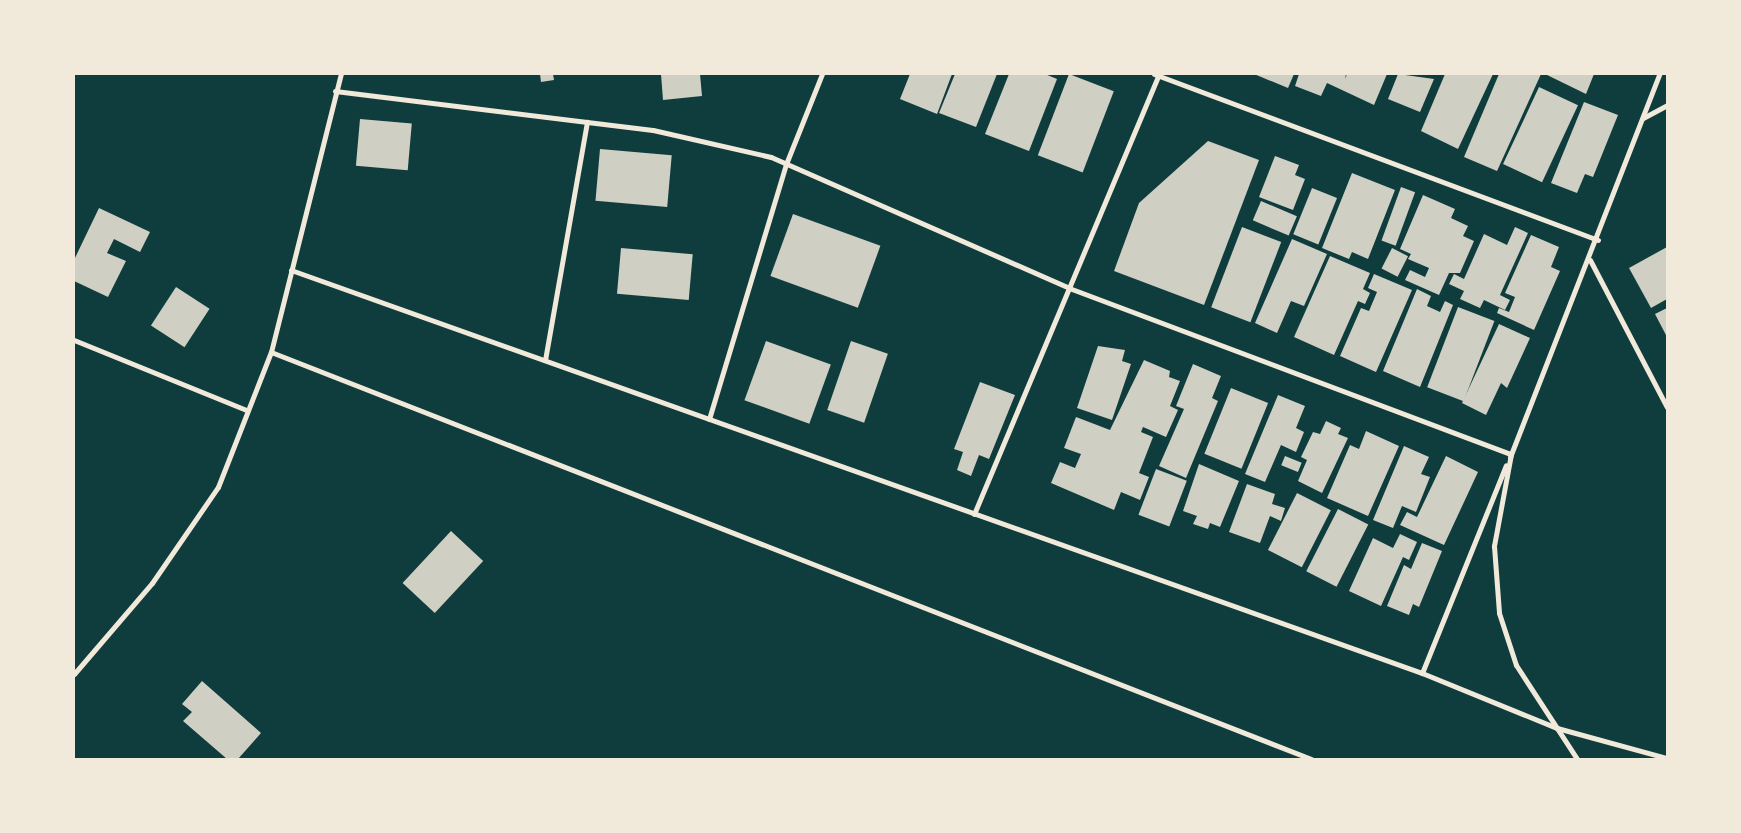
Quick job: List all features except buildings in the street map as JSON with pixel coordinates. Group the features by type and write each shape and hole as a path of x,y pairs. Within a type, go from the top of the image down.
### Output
{"street":[{"path":"74,674 152,583 188,535 218,487 246,410 271,352 335,91 341,74"},
{"path":"709,419 786,164 822,74"},
{"path":"974,514 1157,74 1598,240"},
{"path":"1422,673 1598,240 1659,74"},
{"path":"335,91 653,130 786,164 1069,288 1511,454"},
{"path":"1643,118 1667,105"},
{"path":"545,360 587,122"},
{"path":"1590,260 1667,407"},
{"path":"290,270 1422,673 1557,728 1667,758"},
{"path":"74,340 246,410"},
{"path":"271,352 1311,759"},
{"path":"1511,454 1494,546 1499,613 1516,665 1577,759"}]}
